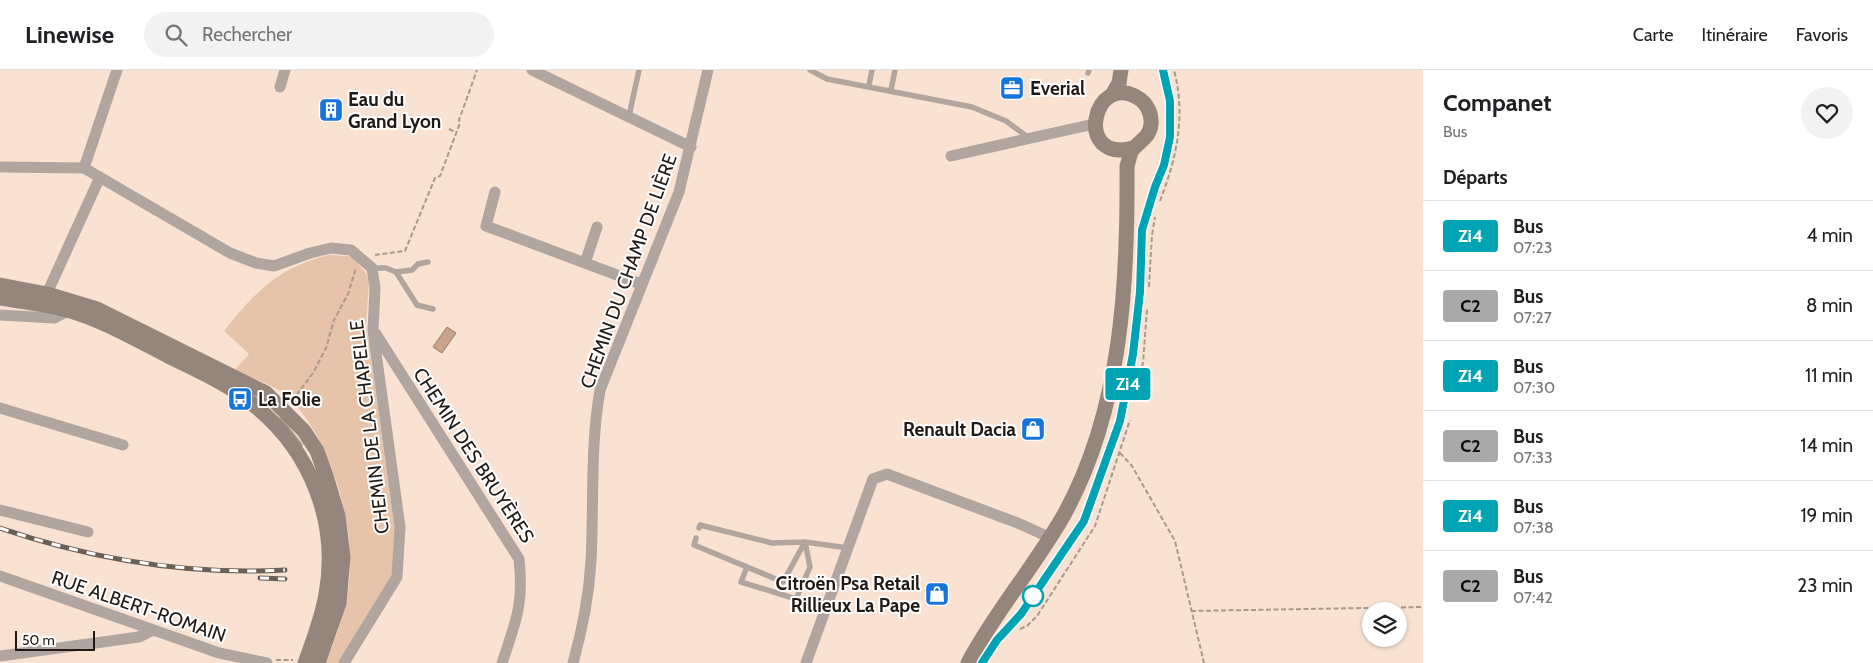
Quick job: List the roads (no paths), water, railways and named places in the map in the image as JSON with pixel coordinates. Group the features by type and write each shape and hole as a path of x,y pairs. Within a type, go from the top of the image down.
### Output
{"main road":[{"path":"1121,70 1119,83 1112,95 1098,107 1094,124 1099,138 1111,148 1117,165 1121,310"},
{"path":"1111,148 1126,150 1133,148 1146,138 1151,123 1148,108 1137,96 1130,70"},
{"path":"1112,95 1120,93 1137,96"},
{"path":"968,663 984,634 1051,538 1075,493 1095,442 1114,366 1126,279 1127,166 1133,148"},
{"path":"0,285 44,299 97,308 266,393 304,431 316,451 338,516 343,557 339,603 318,663"},
{"path":"0,298 44,299 137,340 224,384 255,406 279,427 295,446 320,499 328,533 330,558 326,594 318,627 301,662"}],"street":[{"path":"84,168 117,70"},
{"path":"280,87 286,70"},
{"path":"532,70 691,147"},
{"name":"CHEMIN DU CHAMP DE LIÈRE","path":"573,663 586,605 591,562 594,424 600,390 679,192 708,70"},
{"path":"951,156 1094,124"},
{"path":"0,168 84,168 230,253 256,263 274,266 310,253 340,248 352,250 372,268"},
{"path":"44,299 100,177"},
{"path":"495,192 486,226 641,284"},
{"path":"585,263 596,227"},
{"name":"CHEMIN DE LA CHAPELLE","path":"344,663 398,576 400,554 400,527 373,331 375,278 372,268"},
{"path":"0,315 54,318 68,311"},
{"name":"CHEMIN DES BRUYÈRES","path":"373,331 519,559 522,588 519,614 502,663"},
{"path":"0,408 123,446"},
{"path":"806,663 873,479 887,474 1020,524 1051,538"},
{"path":"0,510 88,532"},
{"name":"RUE ALBERT-ROMAIN","path":"0,576 219,653 265,662"},
{"path":"0,656 139,637 153,630"}],"lane":[{"path":"629,116 639,70"},
{"path":"810,70 827,80 891,90 972,107 1006,121 1029,138"},
{"path":"869,86 872,70"},
{"path":"891,90 895,70"},
{"path":"982,663 997,640 1021,614 1084,521 1112,447 1124,408 1133,354 1140,292 1142,230 1164,165 1170,137 1170,104 1163,70"},
{"path":"372,268 386,268 396,272 412,270 418,264 428,262"},
{"path":"396,272 417,305 433,309"},
{"path":"0,291 70,305 97,314 227,379 268,409 296,437 320,479 332,516 336,561 332,603 311,663"},
{"path":"699,528 700,525 772,543 805,542 848,548"},
{"path":"696,538 694,545 783,582 805,542"},
{"path":"747,567 741,582 796,599 810,567 805,542"}],"railway":[{"path":"0,528 69,548 141,562 213,570 285,570"},
{"path":"260,578 285,579"}],"place":[{"name":"Everial","path":"1012,88"},
{"name":"Eau du Grand Lyon","path":"331,110"},
{"name":"La Folie","path":"240,399"},
{"name":"Renault Dacia","path":"1033,429"},
{"name":"Citroën Psa Retail Rillieux La Pape","path":"937,594"}]}
